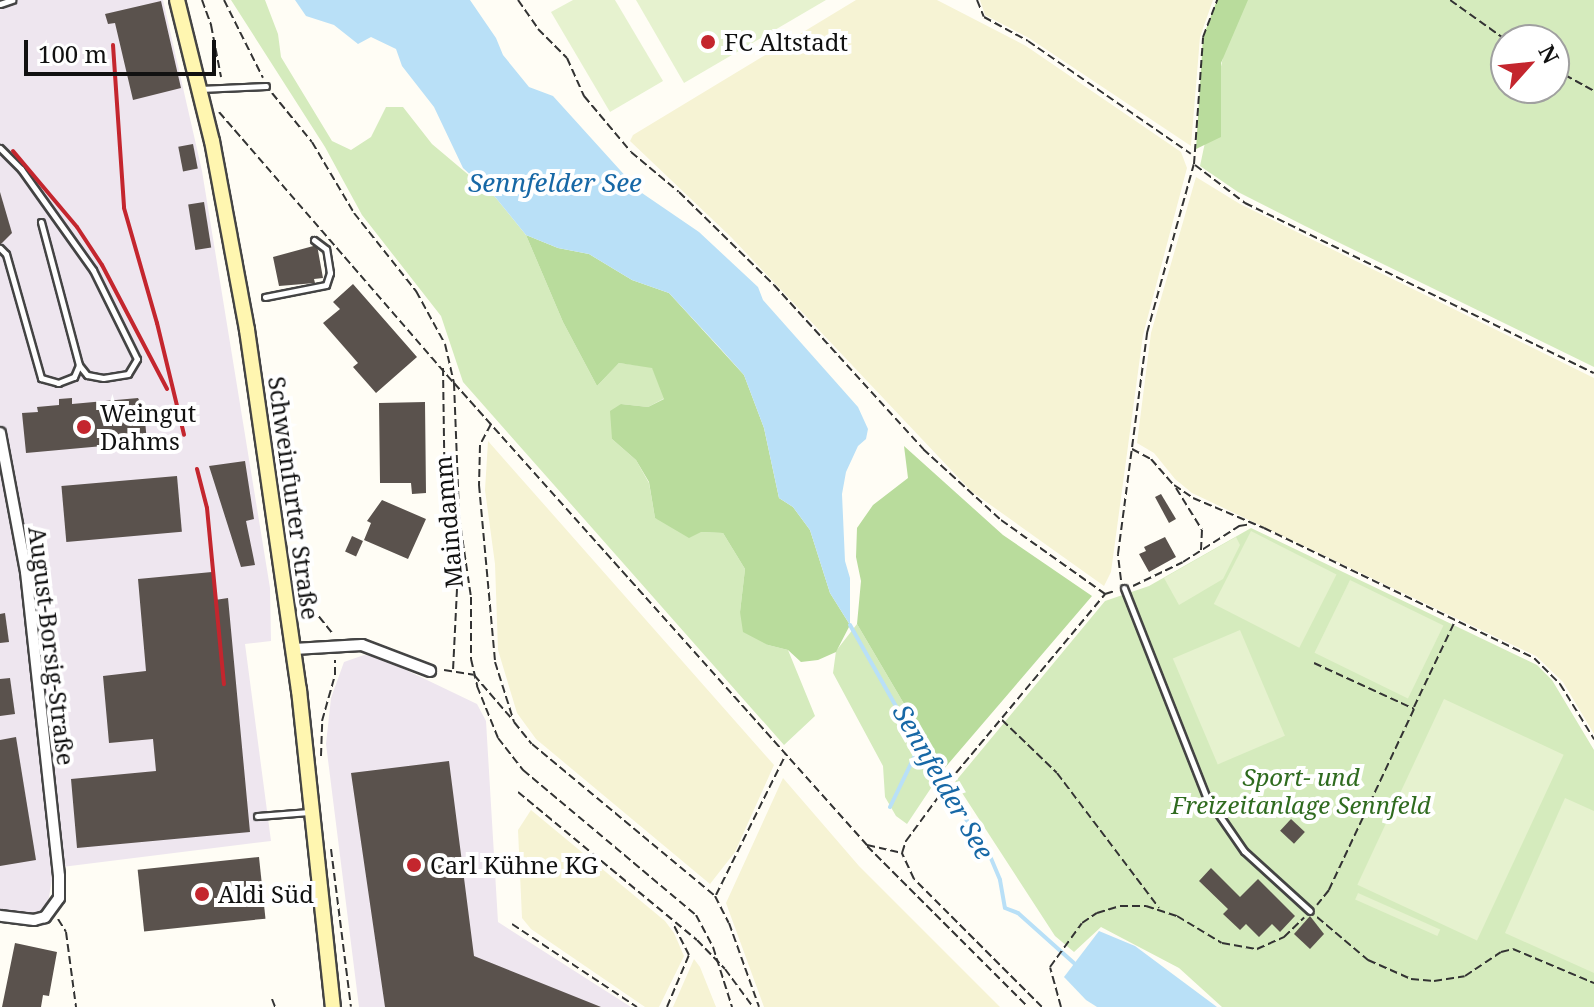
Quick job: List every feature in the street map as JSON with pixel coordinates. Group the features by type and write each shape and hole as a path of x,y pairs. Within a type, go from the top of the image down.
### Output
{"main road":[{"name":"Schweinfurter Straße","path":"177,0 200,89 247,330 294,649 333,1007"}],"street":[{"name":"August-Borsig-Straße","path":"0,433 5,482 26,572 59,876 59,898 53,911"},
{"path":"294,649 362,645 430,671"},
{"path":"0,916 34,920 53,911"}],"lane":[{"path":"0,4 12,0"},
{"path":"200,89 266,86"},
{"path":"0,148 21,169 93,270 137,359 128,374 103,378 87,375 79,365 41,222"},
{"path":"265,297 326,285 330,273 326,249 314,240"},
{"path":"0,248 6,254 41,378 58,383 74,377 79,365"},
{"path":"1124,588 1206,796 1244,851 1310,911"},
{"path":"257,816 310,812"}],"path":[{"path":"202,0 219,54 219,87"},
{"name":"Maindamm","path":"224,0 266,86 312,142 354,213 429,309 445,344 454,383 459,516 471,597 474,675 498,738 512,760 696,915 707,931 732,1007"},
{"path":"518,0 538,29 567,58 595,111 631,152 679,192 774,285 965,491 1105,594"},
{"path":"977,0 984,17 1028,41 1192,155 1194,164 1147,333 1118,554 1124,588"},
{"path":"1192,155 1196,149 1203,37 1217,0"},
{"path":"1450,0 1490,29"},
{"path":"1570,78 1594,91"},
{"path":"219,112 454,383 867,845 1028,1007"},
{"path":"1194,164 1245,203 1594,373"},
{"path":"443,368 445,519 457,589 453,670"},
{"path":"492,423 480,445 479,485 495,662 514,722"},
{"path":"1132,449 1151,459 1174,485 1202,530 1200,551"},
{"path":"1174,485 1193,498 1534,658 1550,671 1594,739"},
{"path":"1042,1007 914,879 902,853 906,841 956,773 1105,594 1154,578 1239,526 1251,524"},
{"path":"1061,1007 1050,974 1052,963 1069,939 1097,913 1120,906 1160,910 1222,943 1257,949 1284,937 1329,890 1455,622"},
{"path":"1314,663 1414,709"},
{"path":"430,671 453,670 474,675 532,744 715,896 729,923 759,1007"},
{"path":"1001,719 1057,773 1160,910"},
{"path":"715,896 726,882 787,753"},
{"path":"518,792 717,960 753,1007"},
{"path":"867,845 902,853"},
{"path":"53,911 66,932 76,1007"},
{"path":"1310,911 1368,960 1411,979 1434,981 1465,976 1501,952 1513,949 1594,983"},
{"path":"667,1007 689,955 670,918"},
{"path":"512,924 637,1007"},
{"path":"272,999 275,1007"}],"shaded area":[{"path":"0,0 163,0 202,171 270,588 271,641 245,644 271,841 54,868 44,926 0,919"},
{"path":"856,0 937,0 1026,46 1181,152 1187,168 1143,335 1111,572 1104,586 971,491 731,237 630,141 633,135"},
{"path":"980,0 1213,0 1200,37 1191,146 1029,38 985,15"},
{"path":"1196,177 1240,204 1594,378 1594,734 1563,682 1536,656 1192,493 1175,479 1154,453 1137,443 1151,333"},
{"path":"488,441 774,765 735,852 710,884 536,739 517,713 498,650 495,564 485,490"},
{"path":"364,655 379,657 477,704 486,721 498,922 631,1007 359,1007 326,744 331,698 344,662"},
{"path":"783,778 859,866 1000,1007 764,1007 726,903"},
{"path":"531,810 665,921 674,933 684,956 659,1007 645,1007 531,929 522,918 518,830"},
{"path":"694,959 700,967 716,1007 673,1007"}],"green space":[{"path":"231,0 265,0 278,34 281,57 332,141 351,150 371,137 386,107 403,107 432,144 496,198 526,235 563,322 597,386 619,363 652,367 665,398 648,407 621,404 612,439 636,460 649,483 655,518 701,532 723,533 745,569 740,612 768,645 788,650 815,716 784,745 463,382 441,316 362,215 325,147"},
{"path":"573,0 615,0 663,81 610,112 551,12"},
{"name":"FC Altstadt","path":"636,0 826,0 684,83"},
{"path":"1217,0 1248,0 1221,63 1221,137 1196,149 1203,37"},
{"path":"1235,0 1594,0 1594,367 1238,192 1200,166"},
{"path":"526,235 558,248 589,254 632,280 669,293 744,375 764,428 779,498 793,507 810,530 830,593 850,625 836,652 818,660 801,662 788,650 768,645 743,632 740,612 745,569 723,533 701,532 689,538 655,518 649,482 636,460 612,439 610,411 621,404 648,407 664,399 652,368 619,363 597,386 563,322"},
{"path":"904,446 1003,535 1092,596 943,770 857,624 861,581 856,557 857,528 873,505 908,478"},
{"name":"Sport- und Freizeitanlage Sennfeld","path":"1251,528 1537,665 1552,680 1594,750 1594,1007 1222,1007 1179,968 1101,927 1074,952 1055,936 955,782 1105,601 1149,586"},
{"path":"1251,531 1337,575 1299,648 1214,604"},
{"path":"1236,537 1240,545 1223,579 1179,605 1164,578"},
{"path":"1350,580 1443,626 1408,698 1314,653"},
{"path":"857,624 943,770 907,824 896,816 885,797 883,766 833,673 836,651"},
{"path":"1240,630 1285,736 1218,764 1173,659"},
{"path":"1444,699 1564,755 1477,941 1357,885"},
{"path":"1565,798 1594,811 1594,973 1505,933"},
{"path":"1358,893 1440,930 1437,936 1355,899"}],"water":[{"name":"Sennfelder See","path":"295,0 470,0 496,38 503,55 529,87 553,96 639,191 699,232 758,287 763,300 858,407 868,429 866,439 858,446 846,472 842,494 845,561 850,578 850,625 830,593 810,530 793,507 779,498 764,428 744,375 669,293 632,280 589,254 558,248 526,235 496,198 463,168 434,107 402,66 396,49 371,37 358,44 334,25 306,16"},
{"path":"1099,931 1135,946 1217,1007 1097,1007 1086,1000 1064,977"}],"building":[{"path":"161,1 181,88 133,100 115,23 108,24 105,14"},
{"path":"193,144 198,169 183,171 178,147"},
{"path":"0,192 12,233 0,245"},
{"path":"204,202 211,247 195,250 188,205"},
{"path":"317,245 323,278 314,279 315,283 279,286 273,257"},
{"path":"353,284 417,357 376,393 353,367 358,363 323,323 340,309 333,302"},
{"name":"Weingut Dahms","path":"72,398 72,404 138,398 144,410 147,442 26,453 22,413 38,412 37,407 59,405 59,399"},
{"path":"425,402 426,493 412,494 411,483 380,483 379,403"},
{"path":"245,461 254,519 246,521 255,565 241,567 209,466"},
{"path":"177,476 182,532 66,542 61,486"},
{"path":"1161,494 1176,519 1169,523 1155,497"},
{"path":"382,500 426,519 408,559 364,540 371,523 367,521"},
{"path":"352,536 363,541 356,556 345,552"},
{"path":"1165,537 1176,557 1149,572 1139,554 1146,551 1144,547"},
{"path":"212,572 215,600 228,598 250,832 77,848 71,779 156,771 153,739 109,743 103,676 146,671 138,579"},
{"path":"5,613 9,642 0,643 0,614"},
{"path":"10,678 15,714 0,716 0,679"},
{"path":"16,737 36,860 0,866 0,740"},
{"name":"Carl Kühne KG","path":"449,761 474,956 601,1007 385,1007 351,773"},
{"path":"1291,819 1305,832 1294,844 1280,831"},
{"name":"Aldi Süd","path":"259,857 265,919 144,931 138,870"},
{"path":"1211,868 1240,897 1258,879 1295,916 1280,932 1272,924 1259,937 1246,924 1240,930 1223,914 1228,909 1199,881"},
{"path":"1310,916 1324,934 1310,949 1294,934"},
{"path":"15,943 57,952 49,996 43,995 41,1007 2,1007"}],"waterway":[{"name":"Sennfelder See","path":"850,625 919,747 990,856 1000,880 1005,908 1018,913 1074,963"},
{"path":"890,807 919,747"}],"railway":[{"path":"113,45 124,208 157,323 184,435"},
{"path":"13,151 77,227 102,265 167,389"},
{"path":"197,469 207,508 224,684"}],"place":[{"name":"FC Altstadt","path":"708,42"},
{"name":"Weingut Dahms","path":"84,427"},
{"name":"Carl Kühne KG","path":"414,865"},
{"name":"Aldi Süd","path":"202,894"}]}
